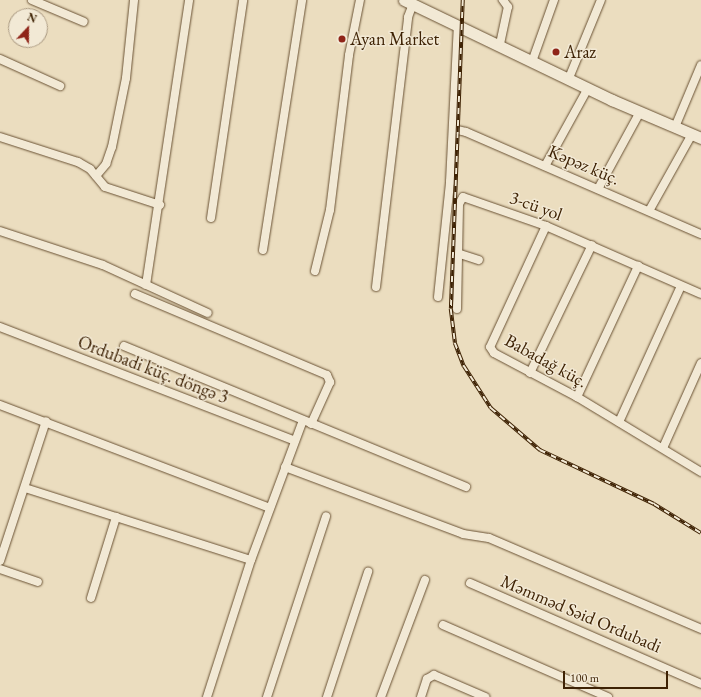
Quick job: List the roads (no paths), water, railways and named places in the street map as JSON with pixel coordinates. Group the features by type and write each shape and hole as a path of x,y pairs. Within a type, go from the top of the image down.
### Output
{"street":[{"path":"32,0 84,22"},
{"path":"96,176 106,164 112,148 126,78 134,0"},
{"path":"146,285 160,206 188,0"},
{"path":"211,218 243,0"},
{"path":"263,250 302,0"},
{"path":"316,272 330,210 349,55 360,0"},
{"path":"533,60 554,0"},
{"path":"569,78 601,0"},
{"path":"376,287 408,17 408,2 500,44 588,88 697,136 649,211"},
{"path":"500,44 507,2"},
{"path":"438,297 453,130 458,26"},
{"path":"0,59 60,86"},
{"path":"675,126 701,64"},
{"path":"545,166 588,88"},
{"path":"598,189 640,112"},
{"name":"Kəpəz küç.","path":"453,130 466,132 701,234"},
{"path":"0,137 78,162 96,176 105,187 160,206"},
{"name":"3-cü yol","path":"457,309 457,253 462,197 546,226 701,294"},
{"name":"Babadağ küç.","path":"546,226 490,347 494,354 577,397 701,472"},
{"path":"0,231 103,265 208,313"},
{"path":"530,373 592,245"},
{"path":"457,253 479,260"},
{"path":"577,397 638,266"},
{"path":"619,422 681,286"},
{"path":"135,294 327,375 330,382 311,424"},
{"name":"Ordubadi küç. döngə 3","path":"0,327 295,441"},
{"path":"124,346 466,487"},
{"path":"663,448 701,363"},
{"path":"0,405 46,421 270,508"},
{"path":"207,697 251,560 303,420"},
{"path":"0,561 46,421"},
{"path":"285,467 463,534 489,538 701,629"},
{"path":"25,488 251,560"},
{"path":"266,697 326,516"},
{"path":"90,598 116,517"},
{"path":"0,569 38,582"},
{"path":"327,697 368,572"},
{"path":"381,697 425,580"},
{"name":"Məmməd Səid Ordubadi","path":"470,583 701,684"},
{"path":"443,625 608,697"},
{"path":"421,697 431,675 481,696"}],"railway":[{"path":"463,0 451,309 455,343 464,366 491,408 540,450 654,504 701,533"}],"place":[{"name":"Ayan Market","path":"342,39"},
{"name":"Araz","path":"556,52"}]}
